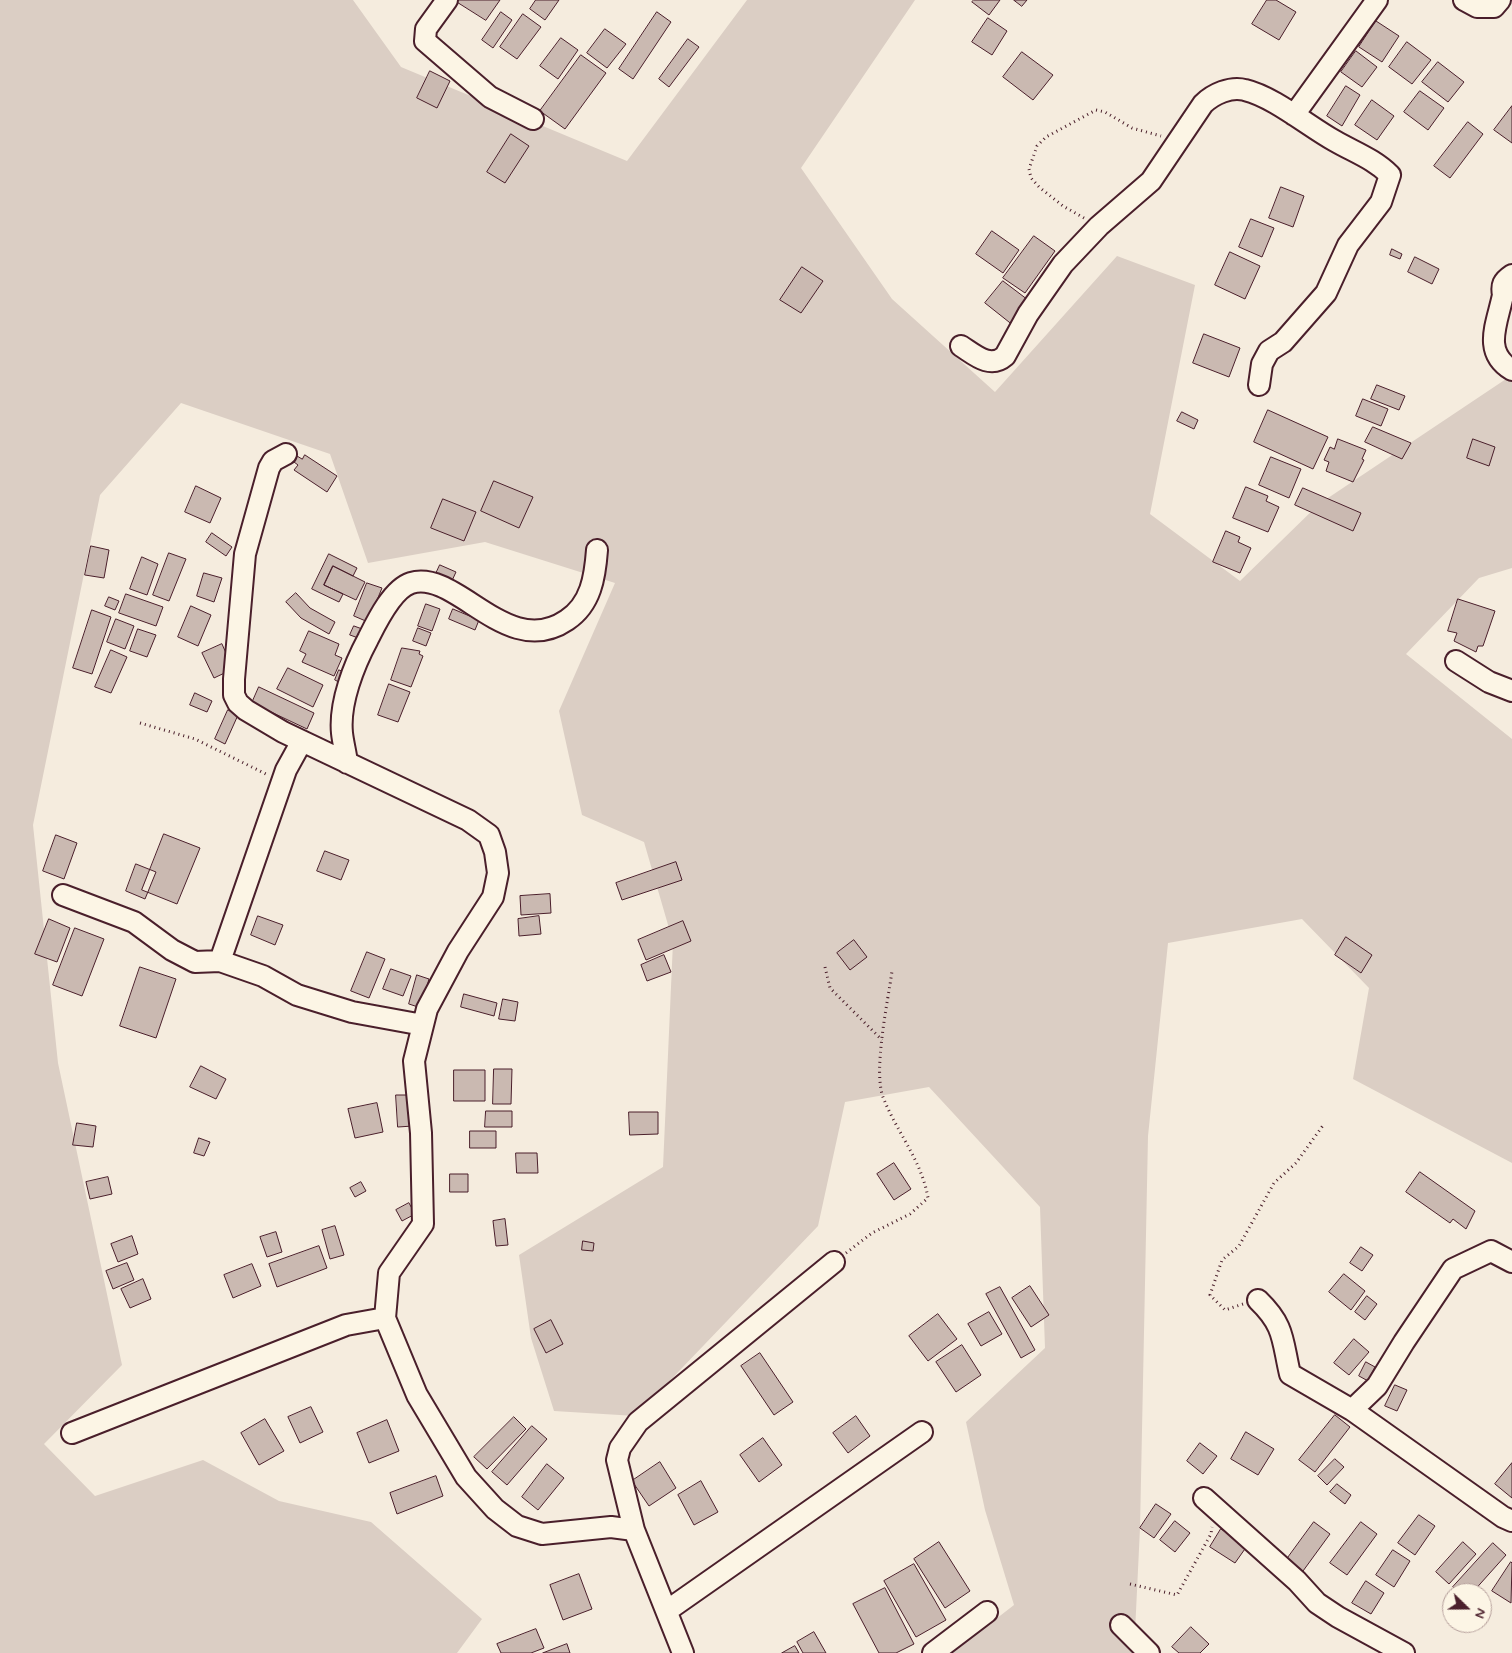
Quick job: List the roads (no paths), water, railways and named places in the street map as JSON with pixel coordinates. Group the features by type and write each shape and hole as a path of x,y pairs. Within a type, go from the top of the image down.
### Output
{"street":[{"path":"448,0 426,29 425,41 490,97 533,119"},
{"path":"1294,115 1378,0"},
{"path":"1464,0 1477,7 1494,7 1500,0"},
{"path":"961,346 990,362 999,361 1005,356 1028,314 1063,264 1098,226 1151,181 1209,98 1233,89 1253,92 1294,115 1334,141 1377,163 1390,175 1381,202 1348,245 1326,293 1282,342 1269,351 1262,364 1259,385"},
{"path":"1512,274 1504,280 1502,287 1503,295 1492,348 1501,364 1512,370"},
{"path":"286,454 273,461 269,468 245,554 234,695 246,710 302,741 468,820 489,835 495,852 498,873 493,897 458,951 427,1009 414,1061 421,1133 423,1224 390,1273 385,1318 417,1395 466,1477 495,1509 517,1526 542,1534 611,1527 634,1530"},
{"path":"347,763 342,731 347,692 358,658 384,609 406,585 413,582 432,584 511,625 527,631 540,631 564,622 582,607 592,585 597,550"},
{"path":"1456,661 1489,682 1512,691"},
{"path":"220,961 282,782 302,741"},
{"path":"63,895 134,922 172,950 195,962 220,961 262,976 296,995 352,1012 423,1026"},
{"path":"1352,1410 1378,1386 1404,1342 1453,1269 1491,1251 1512,1262"},
{"path":"683,1653 668,1610 634,1530 617,1460 620,1448 638,1422 834,1262"},
{"path":"1258,1300 1274,1316 1283,1338 1290,1374 1352,1410 1503,1517 1512,1521"},
{"path":"72,1433 346,1325 385,1318"},
{"path":"668,1610 922,1432"},
{"path":"1210,1504 1297,1581 1318,1603 1338,1617 1404,1653"},
{"path":"933,1653 986,1612"},
{"path":"1121,1625 1149,1653"}]}
